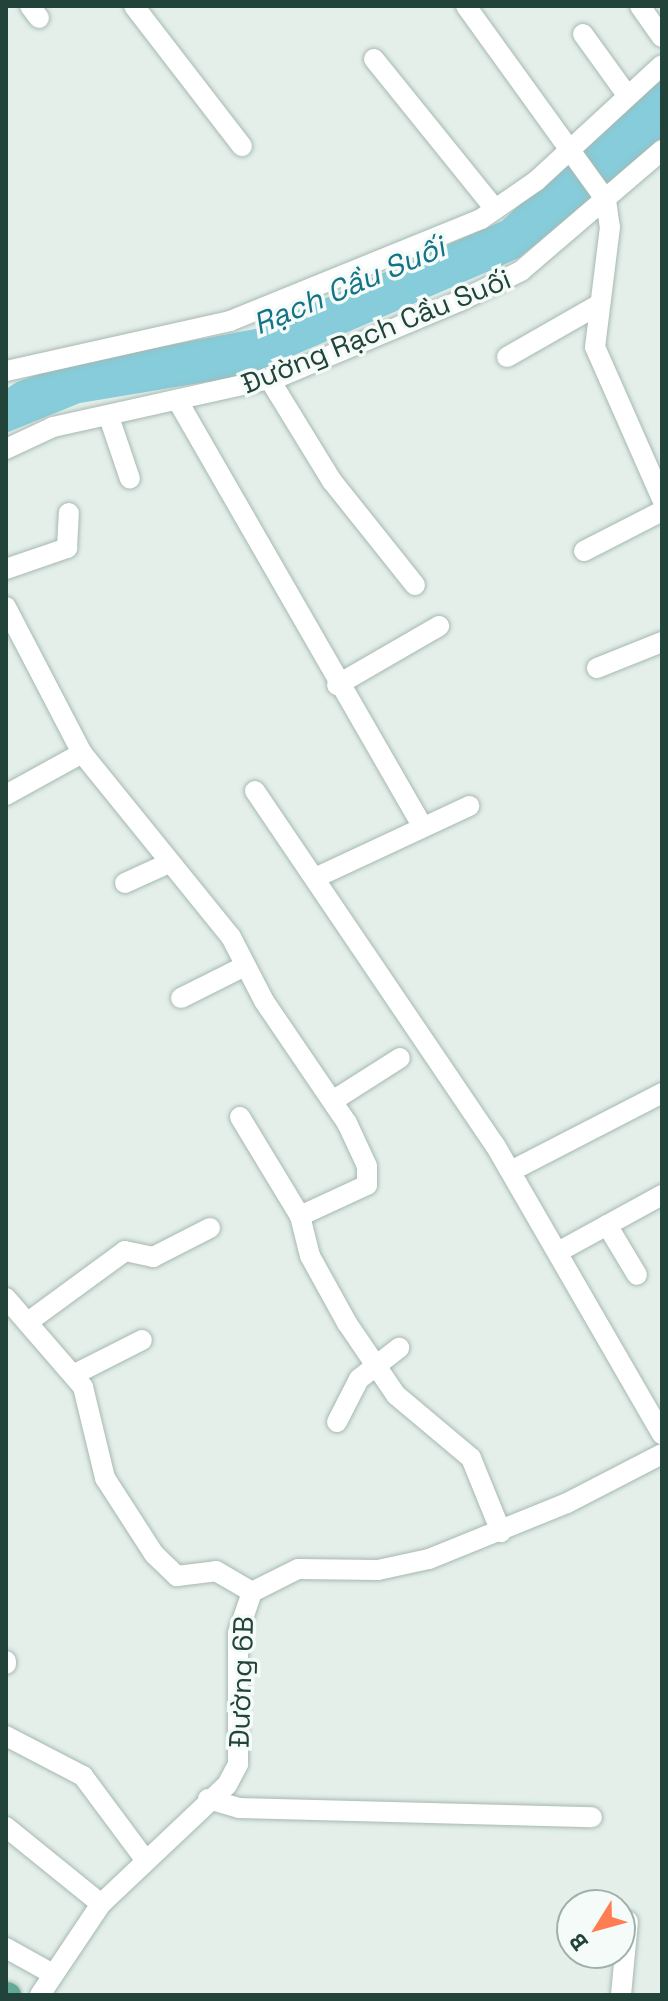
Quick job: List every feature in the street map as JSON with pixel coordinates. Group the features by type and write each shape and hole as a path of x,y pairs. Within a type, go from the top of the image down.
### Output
{"street":[{"path":"134,6 242,146"},
{"path":"466,6 607,201 600,304 602,371 662,499"},
{"path":"640,6 662,37"},
{"path":"583,34 627,95"},
{"path":"374,59 495,209"},
{"path":"6,371 271,307 495,209 536,181 567,147 662,65"},
{"name":"Đường Rạch Cầu Suối","path":"6,449 53,427 179,403 270,380 521,271 607,201 662,150"},
{"path":"507,357 600,304"},
{"path":"270,380 332,481 415,585"},
{"path":"179,403 337,685 421,824"},
{"path":"109,417 130,479"},
{"path":"584,551 662,511"},
{"path":"6,569 67,548 69,513"},
{"path":"6,607 82,753 231,937 243,967 334,1100 367,1166 367,1185 300,1216"},
{"path":"337,685 439,626"},
{"path":"597,668 662,642"},
{"path":"6,795 82,753"},
{"path":"255,791 317,877 511,1171 662,1434"},
{"path":"317,877 421,824 469,806"},
{"path":"125,883 169,863"},
{"path":"181,998 243,967"},
{"path":"334,1100 400,1058"},
{"path":"511,1171 662,1093"},
{"path":"240,1117 300,1216 316,1267 373,1363 396,1395 471,1458 501,1532"},
{"path":"558,1252 662,1195"},
{"path":"607,1225 637,1275"},
{"path":"28,1322 125,1251 153,1257 210,1228"},
{"path":"6,1298 75,1374 105,1478 154,1554 177,1576 216,1571 252,1592"},
{"path":"75,1374 142,1340"},
{"path":"337,1422 373,1363 399,1348"},
{"name":"Đường 6B","path":"40,1995 101,1904 144,1858 208,1799 238,1764 238,1633 252,1592 298,1569 378,1570 501,1532 662,1454"},
{"path":"6,1736 83,1776 144,1858"},
{"path":"208,1799 239,1808 592,1817"},
{"path":"6,1827 101,1904"},
{"path":"6,1948 53,1974"},
{"path":"621,1995 623,1969"}],"water":[{"path":"662,74 662,139 519,258 248,375 80,403 6,433 6,389 17,382 64,365 255,329 502,221"}],"water label":[{"name":"Rạch Cầu Suối","path":"349,286"}]}
